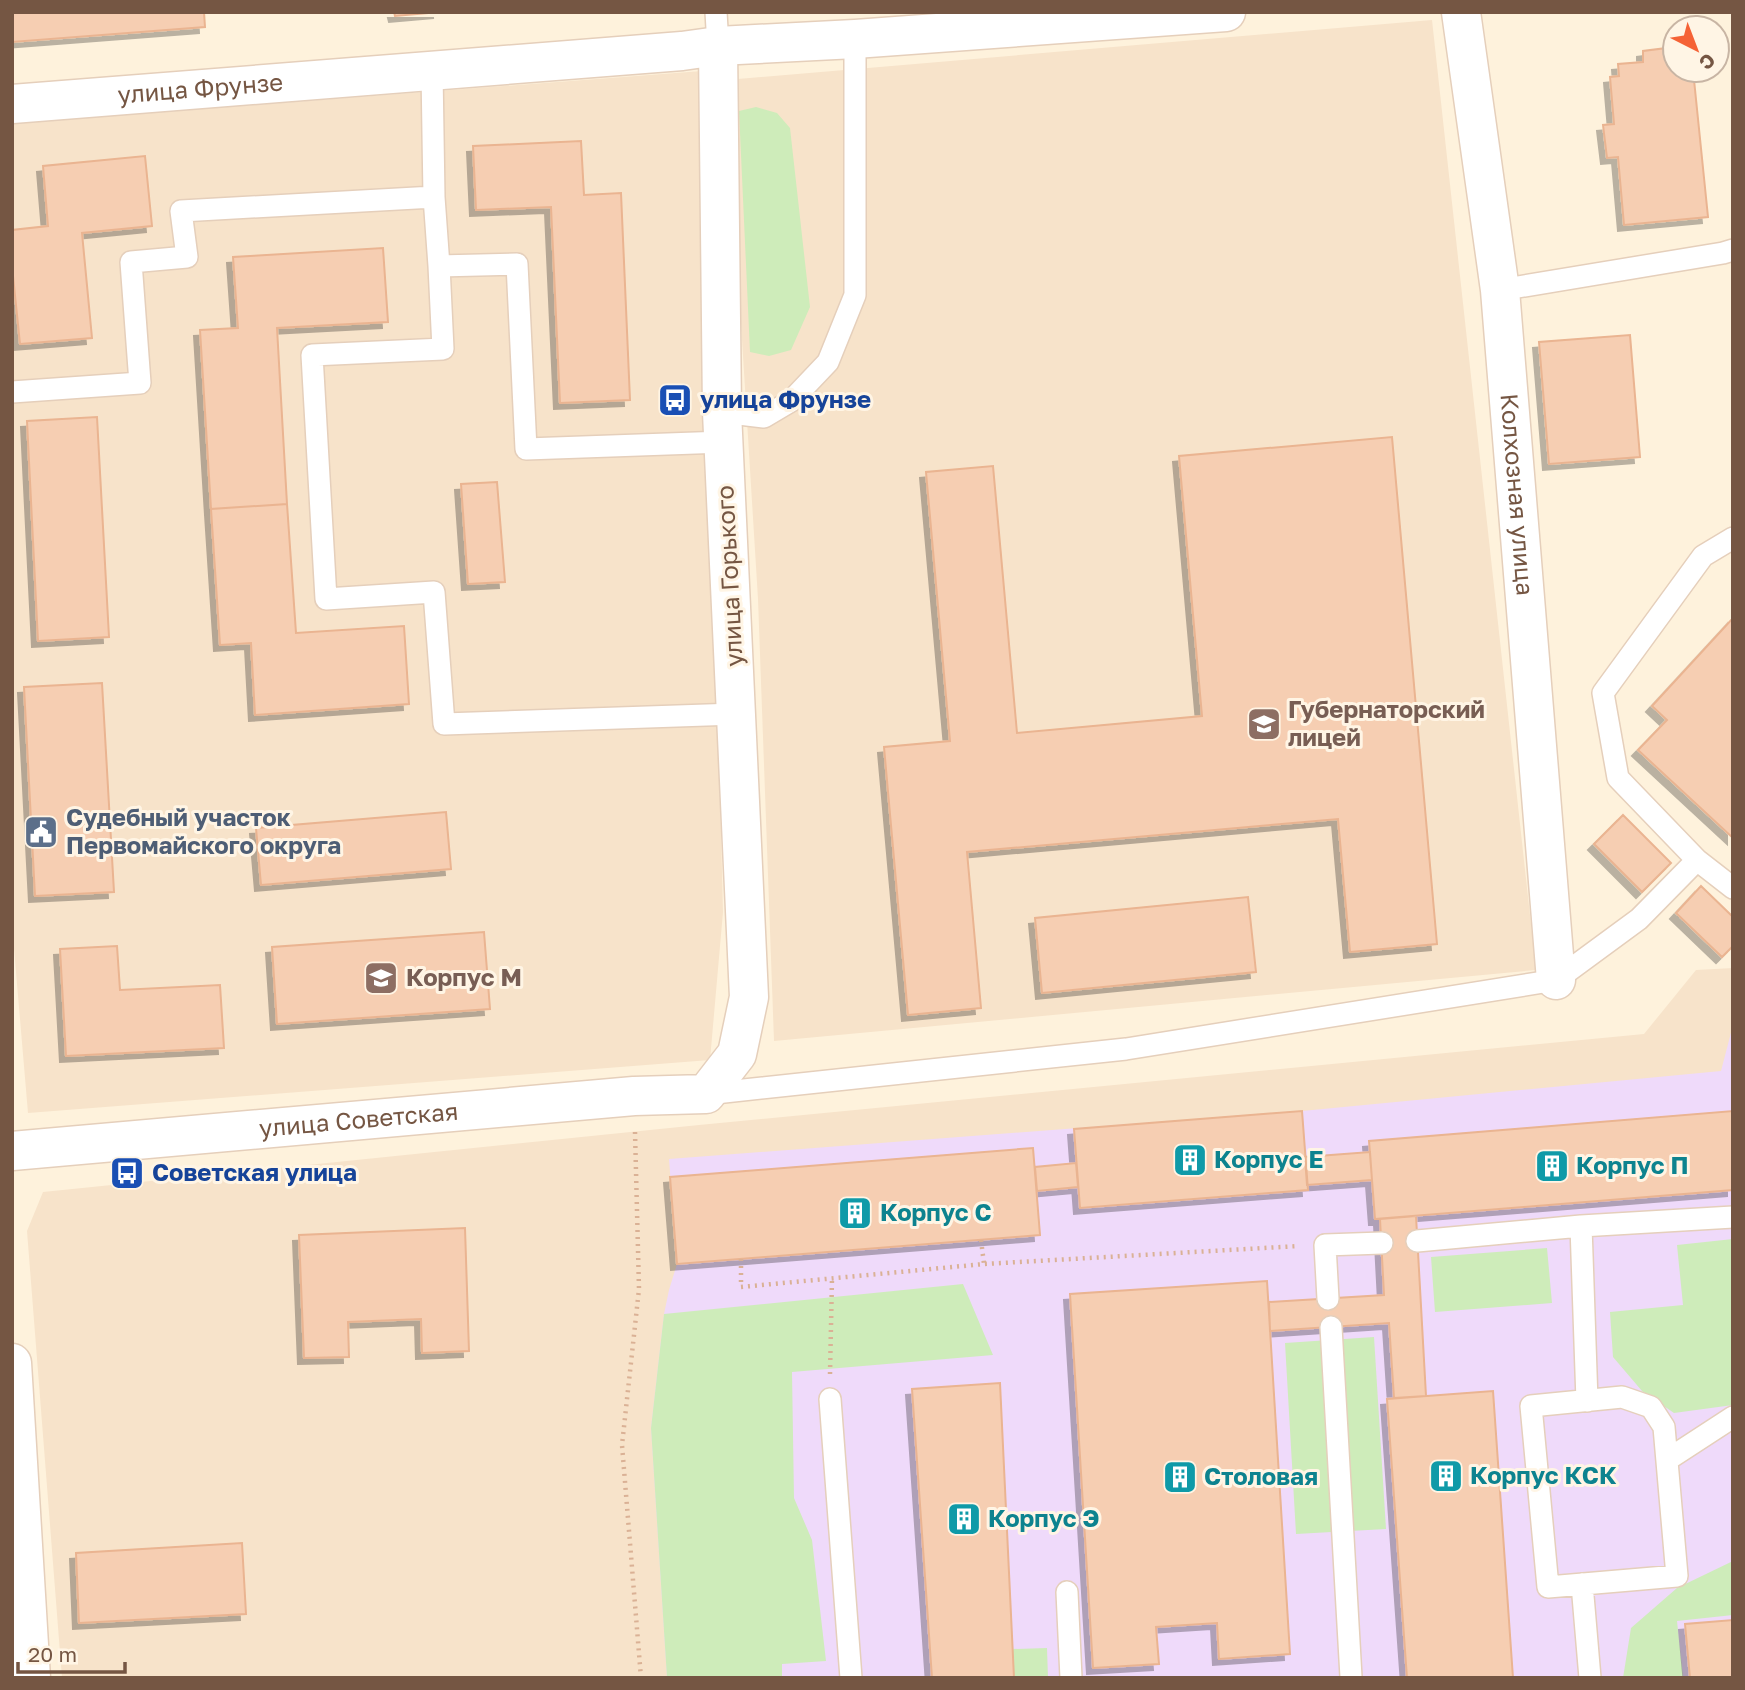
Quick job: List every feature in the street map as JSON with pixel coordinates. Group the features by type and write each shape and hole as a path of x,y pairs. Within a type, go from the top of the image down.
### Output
{"street":[{"name":"улица Фрунзе","path":"12,104 682,51 717,29 855,39 931,23 1226,12"},
{"name":"Колхозная улица","path":"1461,12 1500,290 1556,980"},
{"name":"улица Горького","path":"706,1094 737,1054 748,997 723,427 717,29"},
{"name":"улица Советская","path":"12,1151 634,1096 706,1094"},
{"path":"12,1363 18,1540 31,1678"}],"lane":[{"path":"439,266 517,264 527,449 723,427 764,417 791,401 828,362 855,295 855,39"},
{"path":"432,71 434,197 443,349 312,355 326,599 434,592 444,724 736,714"},
{"path":"12,392 140,383 131,262 187,257 181,211 434,197"},
{"path":"1500,290 1733,250"},
{"path":"1733,538 1703,556 1603,693 1618,778 1697,860 1733,888"},
{"path":"706,1094 1126,1049 1556,980 1639,919 1697,860"},
{"path":"1417,1241 1581,1226 1733,1217"},
{"path":"1581,1226 1587,1401"},
{"path":"1328,1298 1325,1245 1381,1243"},
{"path":"1331,1328 1347,1677"},
{"path":"1622,1397 1651,1407 1664,1427 1667,1460 1677,1576 1548,1587 1531,1406 1622,1397"},
{"path":"830,1399 851,1678"},
{"path":"1667,1460 1733,1417"},
{"path":"1582,1584 1590,1678"},
{"path":"1067,1592 1071,1678"}],"path":[{"path":"634,1096 639,1289 622,1445 640,1678"},
{"path":"981,1240 984,1264"},
{"path":"741,1259 741,1287 984,1264 1325,1245"},
{"path":"830,1399 832,1278"}],"shaded area":[{"path":"1432,20 1536,970 774,1041 758,599 726,80"},
{"path":"702,71 723,912 710,1060 28,1113 12,925 12,122"},
{"path":"1733,968 1733,1678 62,1678 27,1231 43,1192 699,1125 1644,1034 1696,970"},
{"path":"1733,1025 1733,1678 667,1678 651,1428 664,1314 677,1264 669,1159 1302,1111 1721,1071"}],"green space":[{"path":"756,107 777,113 790,128 810,307 791,350 769,356 750,352 739,111"},
{"path":"1733,1239 1733,1405 1674,1413 1642,1391 1613,1357 1610,1312 1683,1305 1677,1245"},
{"path":"1547,1248 1552,1303 1435,1312 1431,1257"},
{"path":"963,1284 993,1355 792,1372 794,1498 812,1540 826,1661 782,1664 782,1678 667,1678 651,1428 664,1314"},
{"path":"1374,1337 1386,1529 1296,1534 1285,1343"},
{"path":"1733,1561 1733,1615 1677,1621 1683,1678 1623,1678 1631,1628 1677,1588"},
{"path":"1047,1648 1048,1678 1014,1678 1012,1649"}],"building":[{"path":"12,12 204,12 205,27 12,42"},
{"path":"394,12 440,12 395,16"},
{"path":"1661,49 1661,84 1694,84 1708,217 1624,225 1618,157 1607,158 1603,125 1614,124 1610,77 1619,76 1618,64 1643,62 1643,51"},
{"path":"581,141 584,195 621,193 630,400 560,403 551,207 476,210 473,146"},
{"path":"145,156 152,226 82,233 92,338 20,344 12,266 12,230 48,226 43,166"},
{"path":"383,248 388,322 277,328 287,504 211,509 200,330 238,328 233,257"},
{"path":"1630,335 1640,457 1549,464 1539,342"},
{"path":"97,417 109,637 38,641 27,421"},
{"name":"Губернаторский лицей","path":"1392,437 1437,944 1350,952 1338,819 967,852 981,1008 908,1015 884,747 950,741 926,472 993,466 1017,733 1202,716 1179,456"},
{"path":"497,482 505,582 468,584 461,484"},
{"path":"287,504 296,633 404,626 409,704 255,715 251,643 220,645 211,509"},
{"path":"1733,618 1733,838 1638,750 1667,720 1652,706"},
{"path":"102,683 114,892 35,896 24,687"},
{"path":"446,812 451,869 261,885 256,828"},
{"path":"1623,815 1671,863 1642,892 1594,844"},
{"path":"1701,886 1733,917 1733,946 1722,957 1676,913"},
{"path":"1248,897 1256,972 1042,993 1035,918"},
{"name":"Корпус M","path":"484,932 490,1009 277,1024 272,947"},
{"path":"117,946 120,990 220,985 224,1048 66,1056 60,949"},
{"name":"Корпус Е","path":"1302,1111 1308,1190 1080,1208 1074,1129"},
{"name":"Корпус П","path":"1733,1111 1733,1190 1375,1219 1369,1141"},
{"name":"Корпус С","path":"1033,1148 1040,1235 677,1264 670,1177"},
{"path":"1370,1152 1372,1180 1307,1185 1305,1157"},
{"path":"1076,1163 1078,1187 1037,1191 1035,1167"},
{"path":"1416,1216 1426,1396 1394,1398 1389,1323 1270,1331 1269,1302 1384,1295 1380,1219"},
{"path":"465,1228 469,1351 422,1353 421,1319 348,1322 349,1357 304,1358 299,1235"},
{"name":"Столовая","path":"1267,1281 1290,1654 1219,1659 1217,1623 1156,1627 1159,1664 1093,1668 1070,1294"},
{"name":"Корпус Э","path":"1000,1383 1014,1678 932,1678 912,1389"},
{"name":"Корпус КСК","path":"1493,1391 1513,1678 1407,1678 1387,1399"},
{"path":"242,1543 246,1614 79,1623 76,1553"},
{"path":"1733,1620 1733,1678 1690,1678 1685,1624"}],"place":[{"name":"улица Фрунзе","path":"675,400"},
{"name":"Губернаторский лицей","path":"1264,724"},
{"name":"Судебный участок Первомайского округа","path":"41,832"},
{"name":"Корпус M","path":"381,978"},
{"name":"Корпус Е","path":"1190,1160"},
{"name":"Корпус П","path":"1552,1166"},
{"name":"Советская улица","path":"127,1173"},
{"name":"Корпус С","path":"855,1213"},
{"name":"Корпус КСК","path":"1446,1476"},
{"name":"Столовая","path":"1180,1477"},
{"name":"Корпус Э","path":"964,1519"}]}
